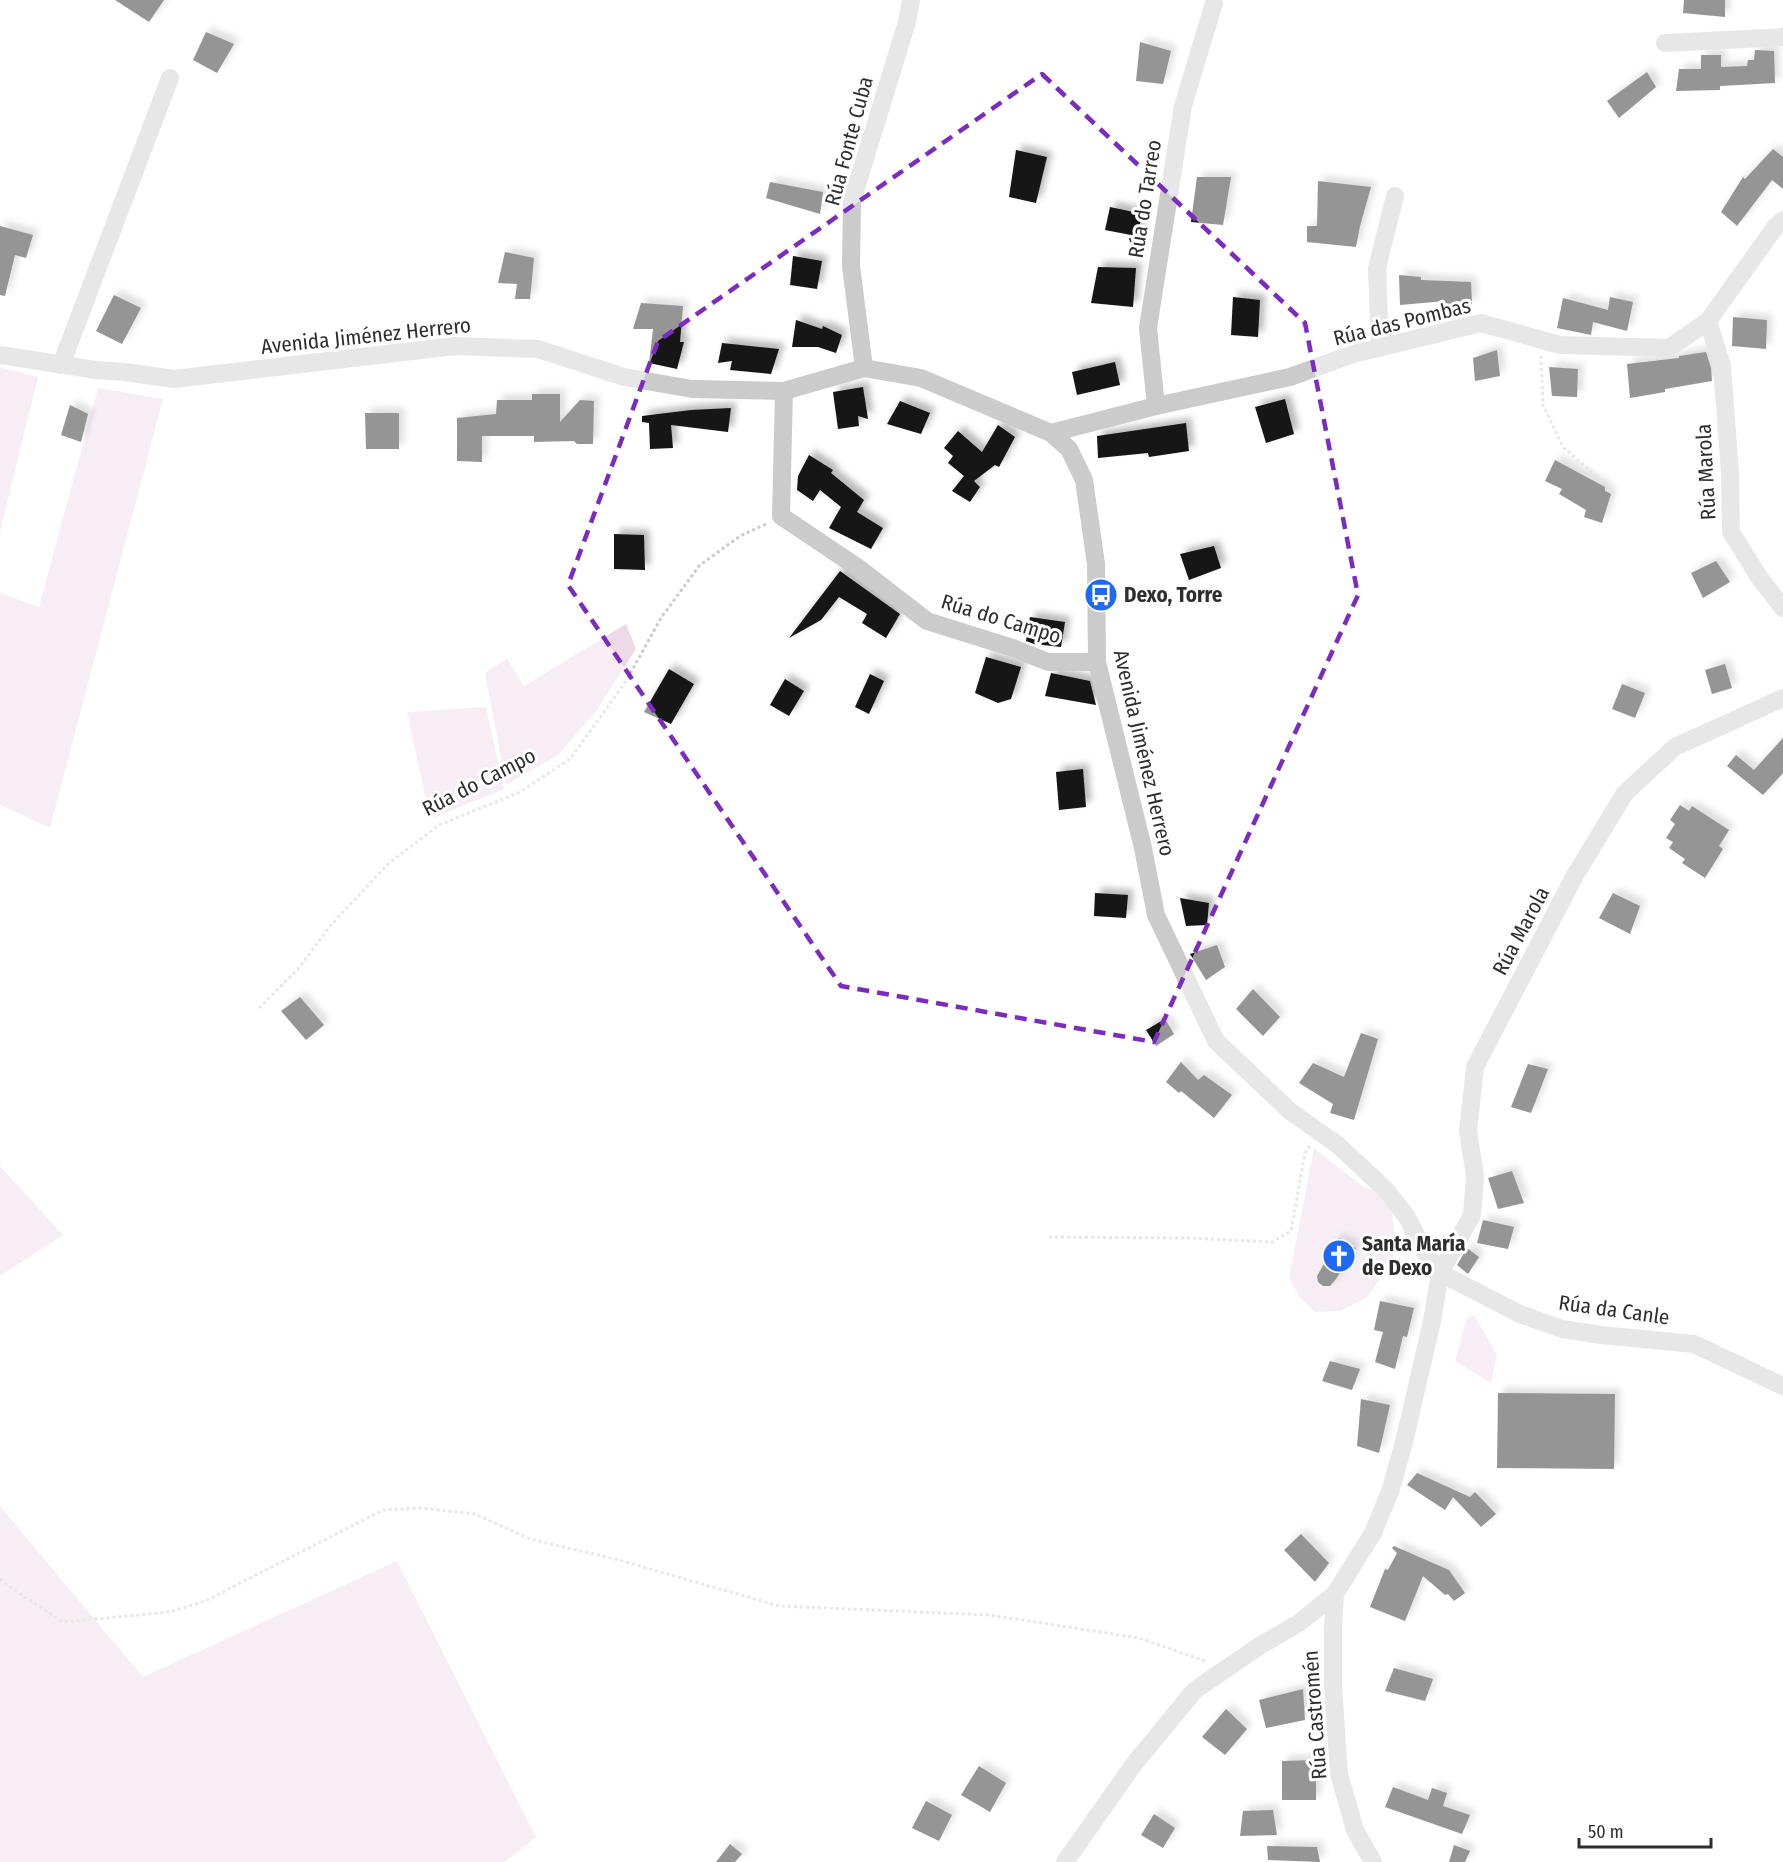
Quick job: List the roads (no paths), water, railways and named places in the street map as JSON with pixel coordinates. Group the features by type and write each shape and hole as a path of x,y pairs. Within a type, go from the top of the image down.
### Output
{"street":[{"name":"Rúa Fonte Cuba","path":"864,368 851,266 852,201 907,22 911,0"},
{"name":"Rúa do Tarreo","path":"1156,406 1148,328 1183,106 1214,3"},
{"path":"1665,43 1783,37"},
{"path":"61,365 170,78"},
{"path":"1380,347 1377,268 1395,196"},
{"name":"Rúa das Pombas","path":"1051,433 1156,406 1290,377 1353,354 1481,323 1560,345 1669,348 1708,321 1770,234 1783,220"},
{"name":"Rúa Marola","path":"1708,321 1722,366 1730,473 1731,532 1759,577 1783,608"},
{"name":"Avenida Jiménez Herrero","path":"0,355 174,379 455,346 526,348 538,349 624,376 692,389 784,391 864,368 921,378 1051,433 1069,449 1083,480 1096,564 1096,662 1143,848 1156,915 1216,1041 1291,1112 1338,1145 1386,1190 1407,1217 1424,1251 1440,1273"},
{"name":"Rúa do Campo","path":"784,391 781,516 857,567 927,621 1013,648 1048,662 1096,662"},
{"name":"Rúa Marola","path":"1440,1273 1472,1215 1475,1176 1468,1131 1475,1067 1574,877 1625,793 1675,747 1783,698"},
{"path":"1065,1862 1134,1764 1195,1690 1299,1623 1335,1594 1373,1533 1391,1489 1427,1343 1440,1273"},
{"name":"Rúa da Canle","path":"1440,1273 1520,1314 1562,1329 1694,1344 1783,1386"},
{"name":"Rúa Castromén","path":"1335,1594 1333,1685 1340,1774 1354,1830 1373,1862"}],"place":[{"name":"Dexo, Torre","path":"1101,595"},
{"name":"Santa María de Dexo","path":"1339,1256"}]}
